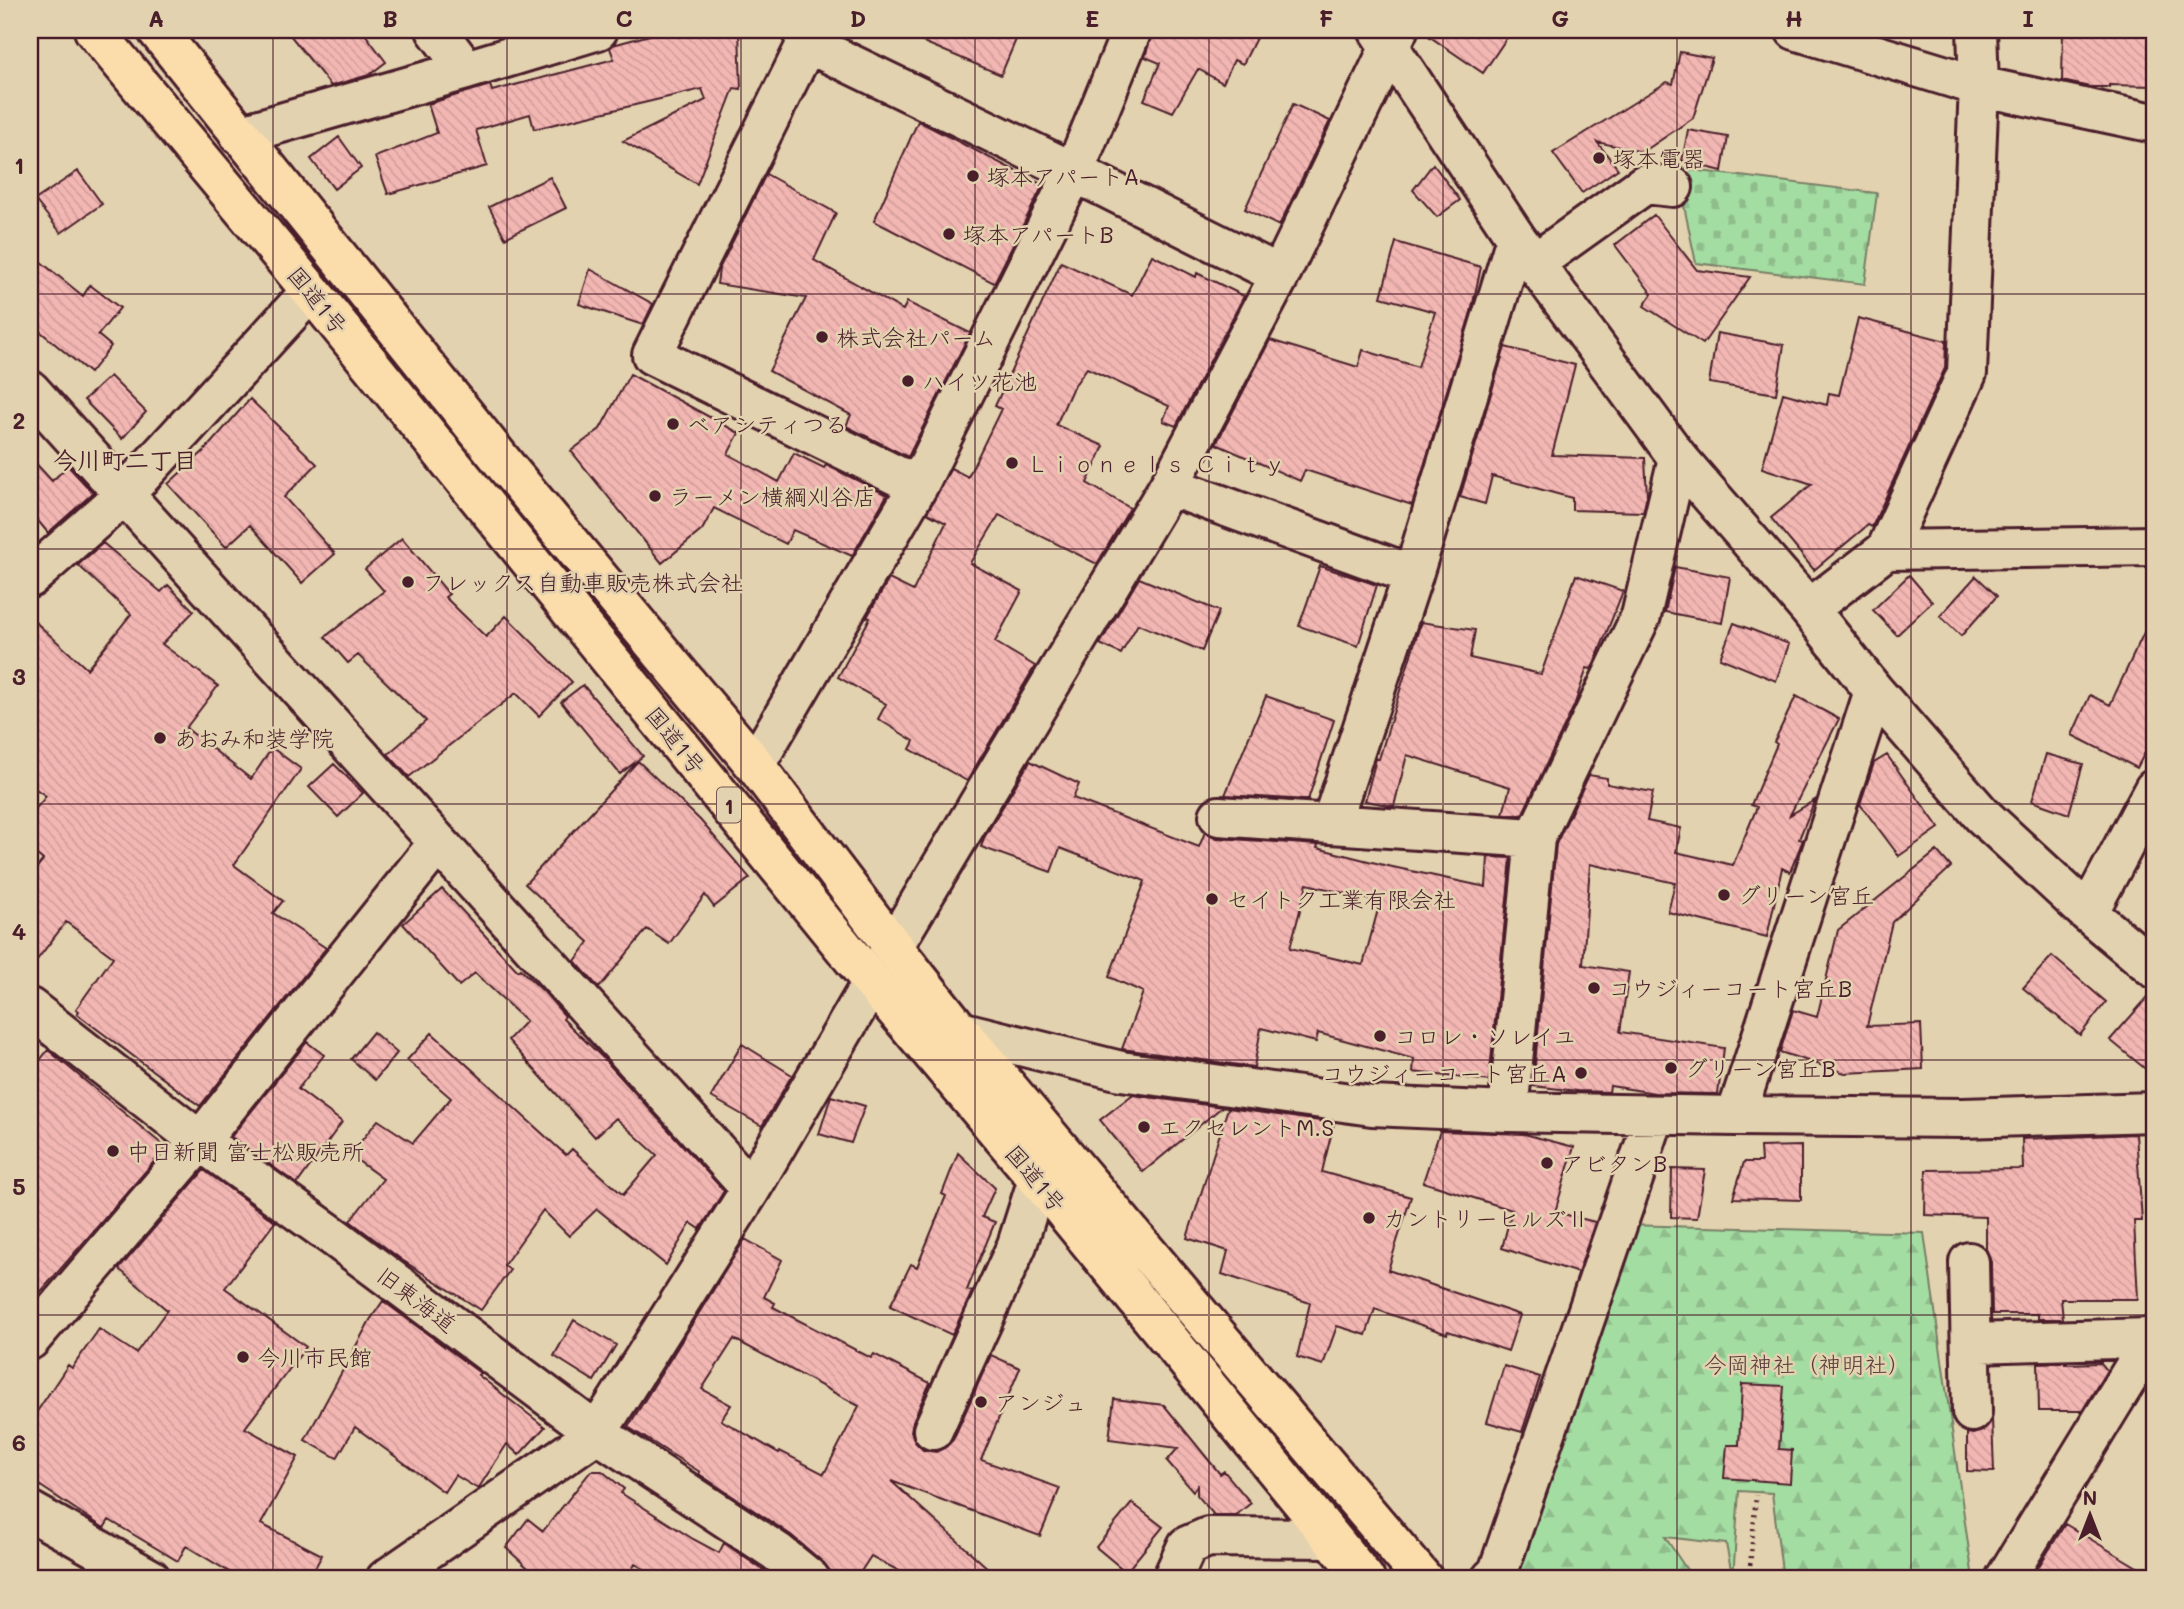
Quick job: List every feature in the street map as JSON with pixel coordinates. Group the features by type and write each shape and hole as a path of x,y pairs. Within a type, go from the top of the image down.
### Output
{"highway":[{"name":"国道1号","path":"94,30 311,291 872,982 1038,1179 1365,1579"},
{"name":"国道1号","path":"157,30 509,470 755,765 960,1031 1423,1579"}],"street":[{"path":"436,30 466,70"},
{"path":"239,135 598,30"},
{"path":"755,765 918,486 1073,172 1132,30"},
{"path":"1354,30 1388,35 1526,250 1678,458 1809,609 1874,691 1982,815 2088,913 2154,968"},
{"path":"1795,30 1979,86 2154,123"},
{"path":"1809,609 1886,550 1967,373 1979,86 1977,30"},
{"path":"386,1579 597,1433 751,1189 1169,486 1280,275 1388,35"},
{"path":"918,486 652,355 804,36 1280,275"},
{"path":"1331,824 1413,575 1526,250 1645,184 1673,187"},
{"path":"30,579 123,496 311,291"},
{"path":"30,390 751,1189"},
{"path":"1508,1112 1535,838 1641,616 1678,458"},
{"path":"1169,486 1413,575"},
{"path":"1886,550 2154,546"},
{"path":"1736,1116 1874,691"},
{"path":"2088,913 2154,789"},
{"path":"1219,816 1535,838"},
{"path":"30,1340 200,1142 438,842"},
{"name":"旧東海道","path":"30,1008 200,1142 337,1239 597,1433 777,1552 810,1579"},
{"path":"960,1031 1121,1071 1372,1106 1508,1112 1963,1118 2154,1112"},
{"path":"1499,1577 1656,1115"},
{"path":"933,1430 1017,1245 1038,1179"},
{"path":"1969,1262 1972,1412"},
{"path":"1972,1343 2153,1337"},
{"path":"2005,1579 2153,1337"},
{"path":"30,1511 151,1579"},
{"path":"1172,1579 1187,1546 1208,1536 1331,1538"}],"path":[{"path":"1749,1579 1756,1495"}],"green space":[{"path":"1676,168 1877,193 1865,284 1696,263"},
{"name":"今岡神社（神明社）","path":"1626,1225 1924,1233 1973,1579 1783,1579 1772,1493 1739,1491 1733,1579 1726,1544 1665,1537 1693,1579 1531,1579 1514,1569"}],"building":[{"path":"286,30 362,30 386,62 369,75 331,86"},
{"path":"668,30 739,30 741,89 734,88 697,184 623,141 706,100 702,89 534,129 530,114 476,130 487,166 388,194 375,157 437,133 428,104 490,85 492,91 614,59 610,48 613,45"},
{"path":"895,30 1020,30 1001,75"},
{"path":"1153,30 1260,30 1243,64 1234,60 1223,83 1198,69 1173,112 1144,100 1160,63 1145,57"},
{"path":"1420,30 1512,30 1483,73"},
{"path":"2063,30 2154,30 2154,86 2090,87 2062,81"},
{"path":"1680,52 1712,58 1693,118 1643,152 1597,142 1618,169 1582,193 1553,153 1667,82 1673,84"},
{"path":"1293,104 1330,121 1279,226 1245,209"},
{"path":"918,121 1043,185 994,283 874,221"},
{"path":"1688,130 1728,137 1722,171 1682,161"},
{"path":"339,137 361,168 334,189 311,159"},
{"path":"1433,164 1460,200 1437,217 1413,190"},
{"path":"78,171 102,204 61,233 35,200"},
{"path":"766,174 836,213 814,260 903,310 907,302 970,333 908,457 846,426 851,415 769,371 806,298 717,284 719,269"},
{"path":"550,177 566,208 505,238 489,207"},
{"path":"1654,215 1697,270 1750,277 1703,344 1644,306 1652,294 1615,245"},
{"path":"1396,242 1481,267 1471,312 1412,505 1305,470 1300,481 1216,444 1270,340 1358,367 1363,350 1418,367 1435,312 1381,297"},
{"path":"30,253 83,296 90,285 120,308 98,335 111,346 90,373 30,323"},
{"path":"1152,255 1196,277 1197,273 1244,296 1176,426 1163,421 1169,406 1087,368 1072,389 1056,425 1104,446 1087,483 1130,508 1097,564 999,515 970,563 1022,591 995,642 1035,666 967,781 910,749 914,741 878,719 886,704 838,677 889,579 913,591 946,523 927,513 951,468 968,477 1001,409 995,406 1061,262 1132,295"},
{"path":"590,269 653,304 643,325 579,304"},
{"path":"1858,318 1946,341 1945,368 1872,527 1868,525 1814,570 1771,518 1812,484 1762,468 1783,393 1827,405 1829,393 1839,395"},
{"path":"1717,333 1784,345 1776,394 1709,383"},
{"path":"1505,347 1575,365 1552,455 1645,458 1647,496 1643,512 1572,510 1572,498 1492,476 1485,504 1460,497"},
{"path":"630,374 739,433 728,454 779,482 794,453 824,468 826,465 887,495 852,556 793,530 786,544 714,508 702,530 662,563 571,451 600,429"},
{"path":"110,376 146,412 122,439 84,400"},
{"path":"250,399 317,464 284,497 335,554 302,583 250,525 226,547 168,484 204,451"},
{"path":"30,457 52,481 68,466 93,493 48,533 30,511"},
{"path":"402,538 449,594 445,597 486,637 506,616 572,682 539,716 516,693 409,777 388,754 426,721 358,655 348,663 325,637 384,591 365,569"},
{"path":"103,543 161,592 168,585 194,611 162,644 218,686 186,728 251,779 272,748 301,769 234,865 283,901 273,913 326,948 200,1106 77,1014 79,1011 76,1009 113,957 66,922 30,969 30,876 43,860 30,849 30,816 46,796 30,785 30,617 87,669 131,614 78,565"},
{"path":"1320,566 1377,585 1358,646 1299,626"},
{"path":"1675,567 1730,577 1722,623 1665,612"},
{"path":"1576,575 1623,591 1594,664 1591,669 1587,668 1574,706 1522,815 1503,814 1510,787 1407,755 1394,806 1365,801 1421,622 1475,630 1470,658 1541,674"},
{"path":"1909,575 1932,602 1897,635 1873,610"},
{"path":"1976,576 1997,596 1961,636 1940,616"},
{"path":"1139,578 1219,611 1202,651 1138,624 1121,654 1100,644"},
{"path":"2154,611 2154,735 2137,768 2072,735 2090,695 2110,705"},
{"path":"1734,623 1789,644 1776,681 1720,658"},
{"path":"583,685 643,756 620,774 561,702"},
{"path":"1266,696 1334,720 1308,800 1225,795"},
{"path":"1796,696 1839,719 1790,815 1815,800 1799,839 1803,840 1790,872 1782,868 1767,937 1668,912 1675,883 1590,864 1583,965 1629,972 1620,1032 1724,1048 1718,1094 1655,1093 1610,1086 1609,1092 1533,1086 1556,844 1589,775 1607,778 1607,784 1653,792 1647,821 1681,828 1676,852 1733,865 1757,807 1751,805 1777,744 1774,742"},
{"path":"2046,754 2083,764 2069,814 2032,801"},
{"path":"1887,755 1939,828 1899,856 1860,804 1874,763"},
{"path":"638,761 700,820 750,878 714,907 705,895 669,944 647,929 599,988 575,961 589,942 525,884"},
{"path":"1030,761 1079,784 1073,798 1199,847 1205,832 1217,838 1318,845 1317,848 1388,866 1486,887 1488,857 1511,858 1489,1081 1413,1072 1414,1059 1318,1033 1316,1042 1261,1028 1254,1067 1122,1049 1143,992 1109,977 1145,881 1060,848 1051,872 981,847","holes":["1307,884 1380,902 1363,965 1290,948"]},
{"path":"334,764 363,793 338,817 309,787"},
{"path":"1937,851 1951,867 1892,922 1867,1026 1921,1024 1923,1069 1845,1073 1780,1052 1793,1010 1817,1017 1838,930"},
{"path":"442,889 518,971 520,969 544,992 565,1016 563,1019 605,1060 724,1191 700,1229 691,1223 666,1265 597,1209 569,1236 543,1210 504,1265 510,1270 481,1310 402,1260 350,1221 383,1179 350,1155 378,1120 413,1143 451,1098 407,1060 432,1033 566,1155 572,1149 623,1195 657,1155 616,1118 595,1137 508,1040 526,1021 475,973 459,986 403,924"},
{"path":"2052,956 2106,1002 2080,1035 2023,988"},
{"path":"2154,990 2154,1076 2110,1040"},
{"path":"373,1032 397,1053 375,1080 351,1059"},
{"path":"307,1042 324,1055 298,1089 342,1122 297,1184 231,1137"},
{"path":"742,1044 792,1075 762,1126 711,1097"},
{"path":"48,1050 165,1149 30,1304 30,1073"},
{"name":"エクセレントM.S","path":"1132,1095 1222,1107 1143,1172 1100,1120"},
{"path":"831,1096 865,1106 851,1143 819,1134"},
{"path":"1228,1108 1334,1123 1322,1172 1411,1197 1388,1270 1520,1315 1508,1351 1448,1331 1447,1334 1375,1309 1366,1335 1337,1326 1323,1365 1297,1357 1310,1303 1222,1274 1228,1251 1187,1238"},
{"path":"1440,1131 1524,1134 1574,1147 1555,1212 1595,1222 1578,1273 1502,1248 1512,1210 1423,1182"},
{"path":"2136,1134 2142,1221 2134,1221 2138,1299 2061,1299 2063,1319 2038,1319 2038,1314 1992,1314 1991,1262 1986,1249 1986,1217 1925,1215 1926,1170 2023,1169 2022,1139"},
{"path":"1801,1146 1801,1200 1733,1198 1744,1162 1761,1162 1760,1147"},
{"path":"958,1153 995,1188 982,1217 995,1222 967,1290 972,1292 952,1335 890,1306 911,1264 917,1267 946,1196 942,1194"},
{"path":"1672,1169 1705,1170 1697,1218 1671,1217"},
{"path":"204,1170 275,1222 225,1288 306,1347 245,1428 298,1457 261,1524 322,1555 309,1579 241,1579 186,1546 178,1561 109,1520 104,1528 30,1479 30,1422 68,1365 72,1368 99,1329 136,1353 167,1310 119,1269"},
{"path":"745,1239 782,1260 764,1297 775,1303 773,1307 871,1358 874,1354 930,1383 911,1431 915,1442 923,1450 936,1452 953,1440 991,1355 1020,1368 981,1460 1060,1488 1040,1536 891,1481 1000,1579 914,1579 871,1556 856,1579 831,1579 830,1571 824,1563 791,1535 699,1474 700,1472 628,1427","holes":["734,1339 859,1406 824,1474 780,1451 779,1453 721,1420 731,1405 702,1389"]},
{"path":"383,1301 480,1373 478,1375 545,1427 519,1455 507,1444 478,1489 455,1475 444,1492 355,1427 337,1458 305,1440"},
{"path":"574,1320 616,1345 594,1381 554,1356"},
{"path":"2038,1363 2101,1363 2107,1370 2082,1411 2039,1411"},
{"path":"1504,1366 1540,1377 1522,1432 1487,1422"},
{"path":"1742,1384 1784,1386 1779,1449 1792,1450 1790,1483 1724,1478 1727,1445 1739,1445"},
{"path":"1114,1399 1164,1405 1220,1474 1224,1471 1251,1503 1236,1515 1214,1515 1197,1495 1197,1486 1193,1491 1167,1461 1178,1448 1109,1439"},
{"path":"1992,1418 1994,1472 1967,1471 1967,1433 1983,1431"},
{"path":"591,1471 602,1471 624,1489 621,1493 693,1539 719,1553 724,1543 776,1579 662,1579 635,1564 627,1579 540,1579 506,1548 528,1519 543,1531"},
{"path":"1132,1503 1163,1527 1126,1572 1096,1547"},
{"path":"2065,1524 2154,1579 2051,1579 2036,1571"}],"place":[{"name":"塚本電器","path":"1599,158"},
{"name":"塚本アパートA","path":"973,176"},
{"name":"塚本アパートB","path":"949,234"},
{"name":"株式会社パーム","path":"822,337"},
{"name":"ハイツ花池","path":"908,381"},
{"name":"ベアシティつる","path":"673,424"},
{"name":"Ｌｉｏｎｅｌｓ Ｃｉｔｙ","path":"1012,463"},
{"name":"ラーメン横綱刈谷店","path":"655,496"},
{"name":"フレックス自動車販売株式会社","path":"408,582"},
{"name":"あおみ和装学院","path":"160,738"},
{"name":"グリーン宮丘","path":"1724,895"},
{"name":"セイトク工業有限会社","path":"1212,899"},
{"name":"コウジィーコート宮丘B","path":"1594,988"},
{"name":"コロレ・ソレイユ","path":"1380,1036"},
{"name":"グリーン宮丘B","path":"1671,1068"},
{"name":"コウジィーコート宮丘A","path":"1581,1073"},
{"name":"エクセレントM.S","path":"1144,1127"},
{"name":"中日新聞 富士松販売所","path":"113,1151"},
{"name":"アビタンB","path":"1547,1163"},
{"name":"カントリーヒルズⅡ","path":"1369,1218"},
{"name":"今川市民館","path":"243,1357"},
{"name":"アンジュ","path":"981,1402"}],"district":[{"name":"今川町二丁目","path":"125,459"}]}
